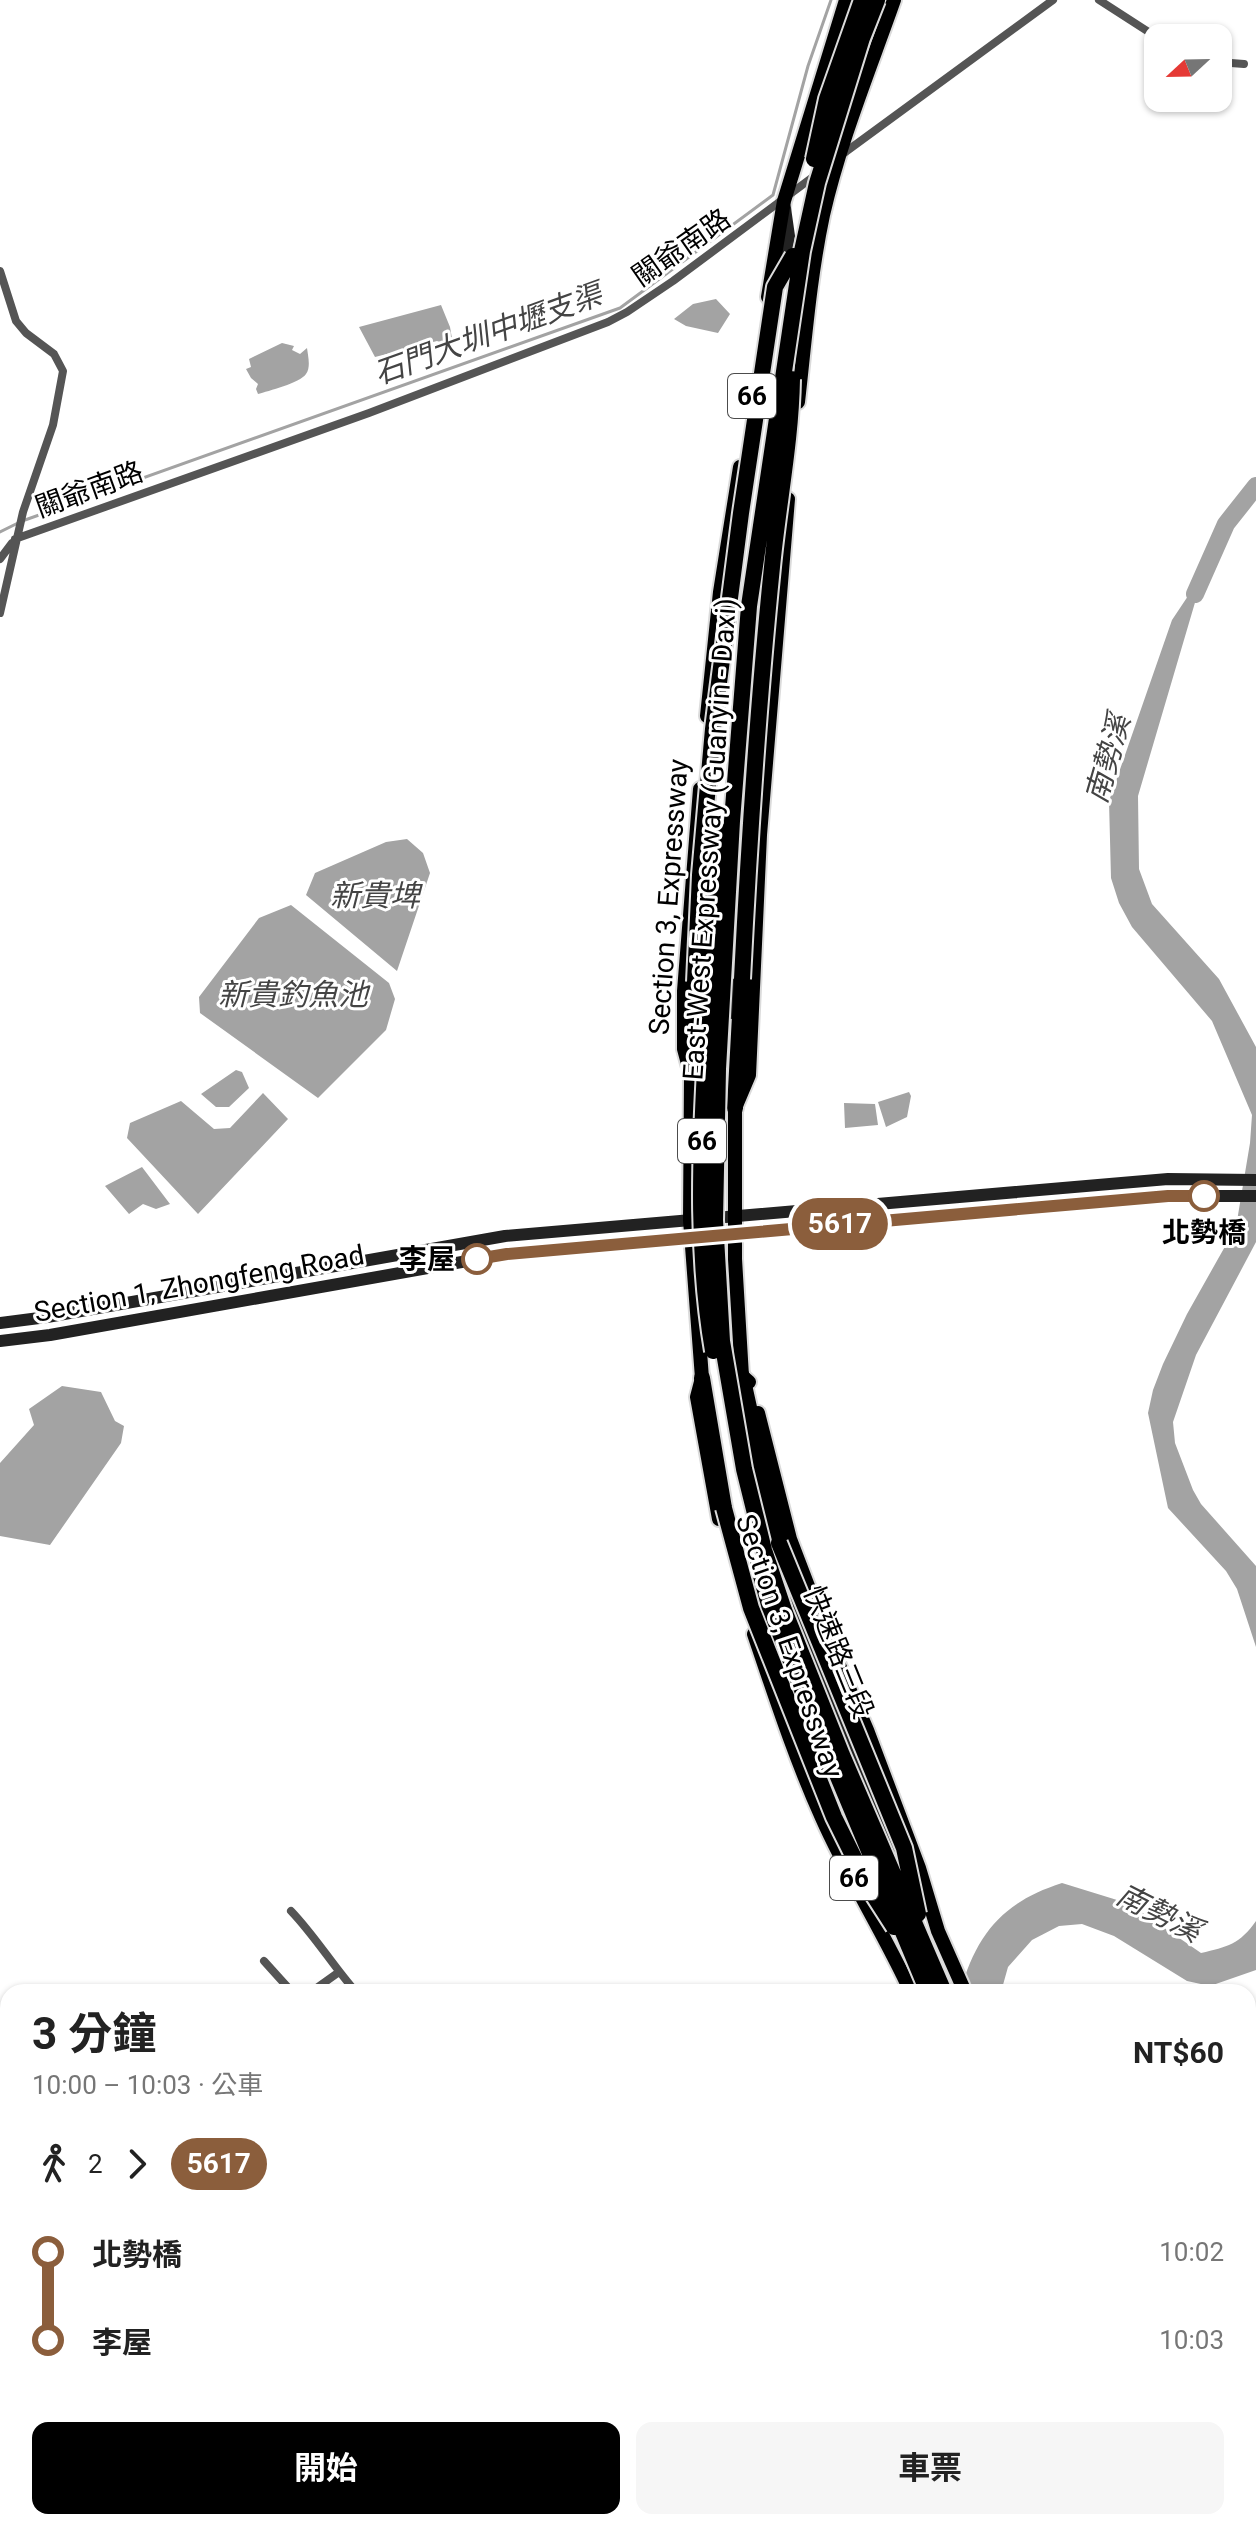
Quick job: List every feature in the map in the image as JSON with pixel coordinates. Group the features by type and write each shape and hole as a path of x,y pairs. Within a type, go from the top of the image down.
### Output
{"highway":[{"name":"East-West Expressway (Guanyin - Daxi)","path":"862,0 827,99 793,256 734,674 711,939 701,1198 710,1334 738,1491 769,1605 920,1955 939,1984"},
{"name":"East-West Expressway (Guanyin - Daxi)","path":"877,0 862,38 817,183 802,251 749,606 733,806 715,1220 722,1341 744,1469 764,1550 784,1610 920,1955 926,1984"},
{"path":"691,1075 712,743 731,585 775,287 793,256"},
{"path":"735,1108 753,779 772,565 791,408 793,314"},
{"path":"742,1376 779,1543 904,1848 920,1955"},
{"path":"702,1378 724,1508 751,1608 834,1817 869,1888 920,1955"}],"main road":[{"name":"66","path":"784,201 846,0"},
{"name":"66","path":"838,158 894,0"},
{"name":"Section 3, Expressway","path":"838,158 823,217 813,280 789,490 760,835 749,1075 735,1108 734,1217 742,1376 751,1384 790,1539 867,1730 919,1868 938,1931"},
{"name":"Section 3, Expressway","path":"784,201 720,592 704,829 684,991 684,1049 691,1075 690,1220 702,1378 697,1397 713,1496 736,1584 799,1763 822,1820 907,1984"},
{"name":"66","path":"938,1931 961,1984"}],"street":[{"name":"關爺南路","path":"15,539 369,413 608,322 662,289 784,201 1053,0"},
{"path":"1099,0 1144,29"},
{"path":"1232,63 1244,64"},
{"path":"760,835 704,829 789,236 784,201"},
{"path":"0,271 16,321 26,333 54,354 63,371 53,425 15,539 0,613"},
{"path":"735,1108 731,1067 739,833 759,596 803,290 813,280"},
{"path":"0,559 15,539"},
{"path":"720,592 780,598"},
{"path":"734,1217 1168,1179 1256,1180"},
{"path":"1233,1196 1234,1180"},
{"path":"735,1235 1155,1197 1256,1196"},
{"name":"Section 1, Zhongfeng Road","path":"0,1323 505,1236 734,1217"},
{"name":"Section 1, Zhongfeng Road","path":"0,1341 50,1335 507,1254 735,1235"},
{"path":"304,1271 308,1289"},
{"name":"快速路三段","path":"742,1376 739,1397 767,1535 902,1869 938,1931"},
{"name":"快速路三段","path":"702,1378 711,1394 727,1497 754,1595 815,1756 868,1871 888,1942"},
{"path":"799,1763 867,1730"},
{"path":"291,1911 316,1937 349,1984"},
{"path":"264,1961 285,1984"},
{"path":"322,1984 339,1972"}],"water":[{"path":"716,299 730,314 718,333 686,326 674,319 693,304"},
{"path":"441,305 453,344 437,341 375,357 359,327"},
{"path":"282,343 294,346 292,350 300,354 307,348 308,371 303,377 284,386 258,394 258,384 246,369 251,367 249,359"},
{"path":"1204,572 1138,796 1139,869 1152,904 1219,979 1256,1047 1256,1242 1196,1355 1173,1422 1175,1443 1201,1504 1256,1566 1256,1647 1237,1589 1226,1571 1168,1508 1148,1413 1163,1364 1236,1227 1252,1115 1212,1021 1132,927 1119,903 1111,878 1109,801 1172,620"},
{"name":"新貴埤","path":"407,839 423,853 430,873 397,971 306,895 315,873 386,842"},
{"name":"新貴釣魚池","path":"291,905 389,983 395,999 386,1030 318,1098 200,1013 199,997 259,918"},
{"path":"236,1070 242,1072 249,1088 229,1107 216,1107 201,1094"},
{"path":"909,1092 907,1117 886,1127 878,1102"},
{"path":"263,1093 288,1119 198,1214 127,1138 130,1123 181,1101 214,1129 230,1128"},
{"path":"844,1103 875,1104 878,1125 845,1128"},
{"path":"142,1167 170,1204 156,1209 143,1204 129,1214 105,1186"},
{"path":"62,1386 101,1392 115,1421 124,1426 121,1443 50,1545 0,1536 0,1463 34,1425 29,1409"},
{"path":"1062,1883 1130,1904 1201,1953 1232,1943 1256,1921 1256,1970 1216,1984 1187,1981 1114,1936 1082,1924 1059,1926 1032,1940 1008,1967 1003,1984 963,1984 975,1953 995,1922 1008,1910"}],"waterway":[{"name":"石門大圳中壢支渠","path":"25,520 620,308 773,195 808,66 831,0"},
{"name":"南勢溪","path":"1195,594 1226,524 1256,486"},
{"name":"石門大圳中壢支渠","path":"0,532 18,523"}],"bus line":[{"name":"5617","path":"477,1259 1168,1196 1204,1196"}],"place":[{"name":"北勢橋","path":"1204,1196"},
{"name":"李屋","path":"477,1259"}]}
